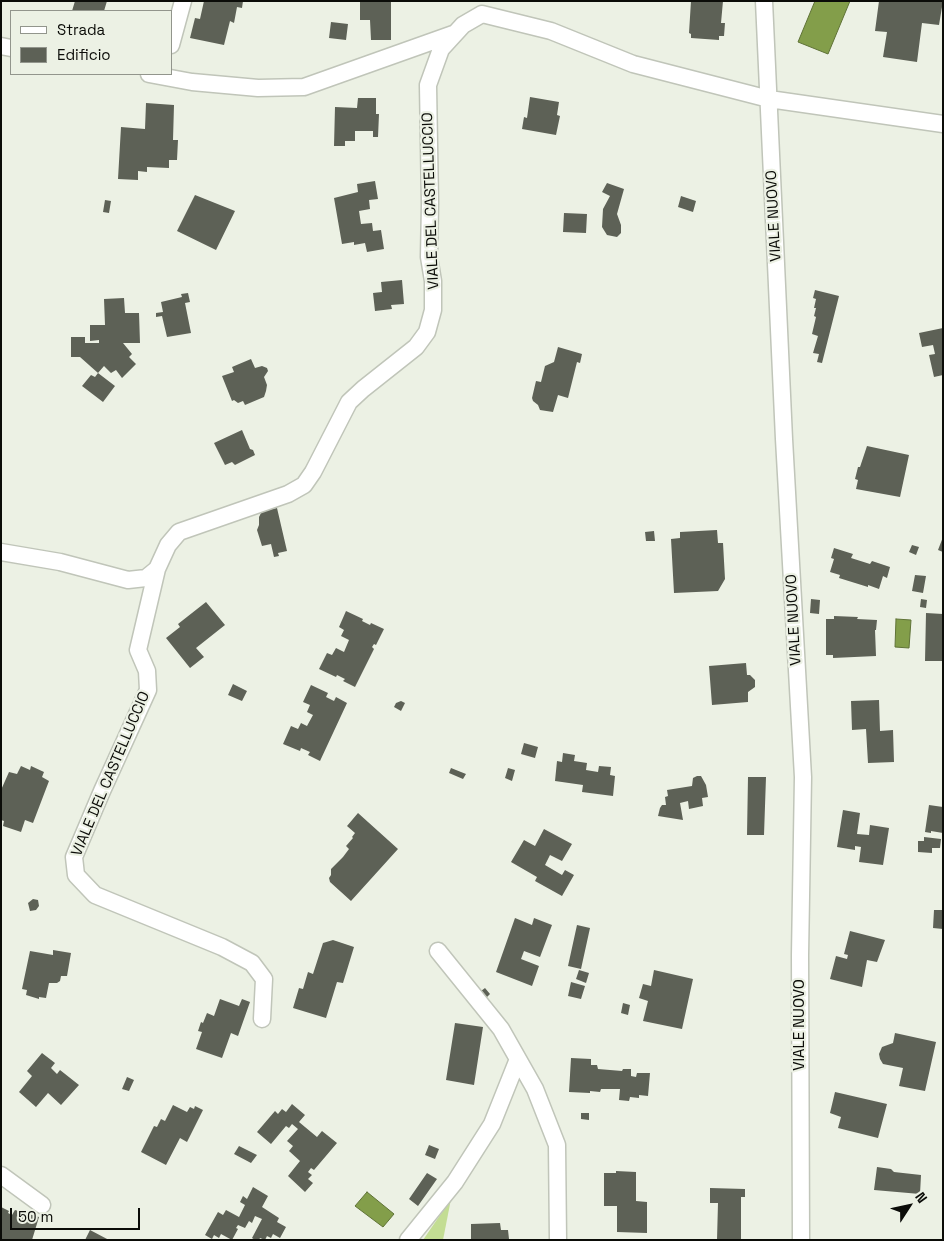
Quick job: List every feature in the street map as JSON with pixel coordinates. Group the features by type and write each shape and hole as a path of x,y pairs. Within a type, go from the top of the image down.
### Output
{"street":[{"path":"172,41 183,1"},
{"name":"VIALE NUOVO","path":"764,1 784,440 803,777 800,955 801,1240"},
{"name":"VIALE DEL CASTELLUCCIO","path":"262,1019 264,979 252,963 222,947 95,896 76,875 74,857 148,690 147,671 138,650 157,569 168,545 179,532 288,494 304,485 313,472 349,402 416,347 427,332 433,310 433,282 429,257 428,85 440,49 463,25 482,14 551,31 633,64 769,99 943,124"},
{"path":"167,76 192,82 258,88 304,87 455,33"},
{"path":"1,552 60,562 128,580 146,578 157,569"},
{"path":"438,950 501,1029 535,1089 557,1145 558,1240"},
{"path":"408,1240 455,1182 492,1124 518,1059"},
{"path":"1,1175 42,1205"}],"shaded area":[{"path":"815,1 850,1 828,54 798,42"},
{"path":"896,619 911,620 909,648 895,647"},
{"path":"367,1192 394,1214 383,1227 355,1206"},
{"path":"451,1199 443,1240 423,1240"}],"building":[{"path":"75,1 107,1 104,10 72,10"},
{"path":"204,1 243,1 242,8 237,7 234,23 230,21 224,45 190,38 195,18 200,19"},
{"path":"360,1 391,1 391,40 371,40 370,20 360,20"},
{"path":"691,1 723,1 721,23 725,23 724,36 719,36 719,40 691,38 689,33"},
{"path":"879,1 943,1 939,25 922,23 917,62 883,57 887,32 875,31"},
{"path":"331,22 348,24 346,40 329,38"},
{"path":"530,97 559,102 557,115 560,116 556,135 522,129 524,117 527,118"},
{"path":"358,98 376,98 376,114 379,114 378,137 373,137 373,131 355,131 355,141 345,141 345,146 334,146 335,107 357,108"},
{"path":"146,103 174,105 173,140 178,140 177,160 169,160 169,168 147,167 147,172 138,171 138,180 118,179 121,127 145,129"},
{"path":"375,181 378,199 369,200 370,209 359,211 361,224 372,223 373,231 381,230 384,249 367,252 365,243 354,245 354,242 342,244 334,198 358,192 357,184"},
{"path":"607,183 624,189 617,214 621,225 621,233 617,237 607,235 602,227 603,209 610,196 602,192"},
{"path":"195,195 235,211 216,250 177,231"},
{"path":"681,196 696,201 693,212 678,207"},
{"path":"105,200 111,201 109,213 103,212"},
{"path":"564,213 587,214 586,233 563,232"},
{"path":"402,280 404,304 391,305 392,309 375,311 373,293 382,292 381,282"},
{"path":"815,290 839,296 822,363 817,362 819,354 813,353 818,336 812,334 816,317 814,316 816,308 814,308 816,299 813,298"},
{"path":"188,293 190,302 185,303 191,333 167,337 162,316 156,317 156,313 163,312 161,302 182,297 181,294"},
{"path":"124,298 125,313 139,313 140,343 123,343 132,354 129,357 136,364 122,378 116,370 111,373 104,366 98,373 80,357 71,357 71,337 85,337 85,343 99,343 99,340 90,341 90,325 105,325 104,299"},
{"path":"943,328 943,375 934,377 929,355 935,354 933,345 922,347 919,333"},
{"path":"558,347 582,354 580,363 577,362 568,398 558,395 553,412 540,410 532,398 536,381 541,382 545,366 554,362"},
{"path":"251,359 255,368 262,366 267,368 268,371 264,377 267,385 264,397 245,405 243,401 238,403 234,400 232,401 222,376 234,372 232,367"},
{"path":"98,373 115,386 103,402 82,386 91,375 95,377"},
{"path":"242,430 250,449 253,450 255,455 235,465 232,462 225,465 214,443"},
{"path":"867,446 909,455 900,497 856,489 858,480 855,479 858,467 860,467"},
{"path":"277,508 287,551 278,553 279,556 274,557 271,544 262,546 257,530 262,511"},
{"path":"717,530 718,543 723,543 725,579 718,591 674,593 671,539 680,538 680,532"},
{"path":"654,531 655,541 646,541 645,532"},
{"path":"943,537 943,552 938,550"},
{"path":"912,545 919,547 916,555 909,552"},
{"path":"834,548 853,554 851,558 870,564 872,561 890,567 887,578 883,576 879,589 839,578 840,575 830,572 834,559 831,558"},
{"path":"915,575 926,576 923,593 912,591"},
{"path":"811,599 820,600 819,614 810,613"},
{"path":"921,599 927,600 926,608 920,607"},
{"path":"206,602 225,625 196,648 204,657 190,668 166,638 180,627 178,624"},
{"path":"346,611 363,619 362,621 370,625 371,623 384,629 376,645 374,644 372,647 374,649 355,687 343,681 345,679 337,675 336,677 319,669 327,653 332,655 336,648 344,652 349,640 341,636 344,630 339,627"},
{"path":"926,613 943,614 943,661 925,661"},
{"path":"834,616 877,620 875,630 876,656 833,658 833,655 826,655 826,619 834,619"},
{"path":"746,663 747,675 750,675 755,680 755,687 748,692 748,702 712,705 709,666"},
{"path":"233,684 247,691 242,701 228,695"},
{"path":"311,685 328,693 326,697 334,701 336,697 347,703 320,761 308,755 310,752 301,748 300,751 283,744 291,726 298,729 301,723 307,726 313,715 307,712 310,705 303,702"},
{"path":"879,700 880,731 893,730 894,762 868,763 866,729 852,730 851,701"},
{"path":"401,701 405,703 401,711 394,707 396,703"},
{"path":"524,743 538,747 535,758 521,754"},
{"path":"563,753 575,755 574,761 587,763 586,770 598,772 599,766 611,767 610,775 615,776 613,796 582,792 583,785 555,781 557,761 562,762"},
{"path":"21,766 30,770 31,766 44,772 42,777 49,781 33,823 25,820 21,832 3,826 4,821 1,820 1,790 9,772 17,774"},
{"path":"451,768 466,774 463,779 449,773"},
{"path":"508,768 515,770 512,781 505,778"},
{"path":"701,776 706,785 708,797 702,798 703,806 689,809 688,801 680,803 683,820 658,816 662,805 666,805 665,797 668,796 667,790 692,786 693,778"},
{"path":"748,777 766,777 764,835 747,835"},
{"path":"929,805 943,807 943,833 925,832"},
{"path":"843,810 860,813 857,834 869,835 870,825 889,828 883,865 859,862 861,847 855,846 855,850 837,847"},
{"path":"358,813 398,849 351,901 330,882 329,878 331,869 349,849 346,846 355,833 347,826"},
{"path":"544,829 572,844 562,861 550,855 545,865 562,875 565,870 574,875 562,896 535,881 537,877 511,862 524,840 535,846"},
{"path":"924,837 941,839 940,848 932,848 932,853 918,852 918,841 924,841"},
{"path":"33,899 38,900 39,906 36,910 30,911 28,903"},
{"path":"934,910 943,910 943,929 933,928"},
{"path":"515,918 532,925 534,918 552,925 540,957 524,951 521,959 539,966 532,986 496,972"},
{"path":"577,925 590,928 581,969 568,966"},
{"path":"850,931 885,940 877,962 867,960 862,987 830,979 836,956 847,959 848,955 844,954"},
{"path":"333,940 354,947 343,983 337,982 326,1018 293,1008 299,988 303,989 308,972 313,974 323,943"},
{"path":"53,950 71,953 67,976 61,976 60,981 57,983 49,983 46,998 39,997 39,999 26,995 27,990 22,989 30,951 53,955"},
{"path":"579,970 589,973 586,983 576,979"},
{"path":"654,970 693,979 682,1029 643,1021 648,1001 639,998 643,984 651,986"},
{"path":"571,982 585,986 581,999 568,996"},
{"path":"485,988 490,994 486,998 481,991"},
{"path":"220,999 239,1006 242,999 250,1002 238,1036 231,1033 222,1058 196,1049 202,1032 198,1031 201,1022 203,1023 207,1013 214,1016"},
{"path":"623,1003 630,1005 628,1015 621,1013"},
{"path":"455,1023 483,1027 474,1085 446,1080"},
{"path":"895,1033 936,1042 925,1091 899,1086 903,1068 883,1064 880,1059 879,1054 882,1047 893,1043"},
{"path":"42,1053 55,1063 51,1068 57,1074 60,1070 79,1085 61,1105 48,1093 36,1107 19,1092 32,1076 27,1071"},
{"path":"571,1058 591,1059 591,1065 597,1065 598,1069 622,1071 623,1069 631,1069 631,1076 636,1077 637,1073 650,1073 648,1096 630,1097 629,1101 619,1100 620,1089 601,1089 600,1092 590,1091 590,1093 569,1092"},
{"path":"127,1077 134,1080 129,1091 122,1089"},
{"path":"835,1092 887,1104 878,1138 838,1128 841,1117 830,1113"},
{"path":"292,1104 305,1115 299,1122 317,1137 322,1131 337,1143 314,1170 311,1168 308,1172 312,1175 308,1179 313,1183 305,1192 288,1176 300,1161 289,1151 293,1146 287,1141 298,1129 292,1124 289,1128 286,1126 271,1144 257,1132 275,1111 278,1114 282,1109 286,1112"},
{"path":"173,1105 187,1112 190,1107 194,1109 195,1106 203,1110 187,1142 180,1138 166,1165 141,1152 154,1126 157,1127 161,1119 165,1121"},
{"path":"581,1113 589,1113 589,1120 581,1119"},
{"path":"429,1145 439,1149 435,1159 425,1155"},
{"path":"239,1146 257,1155 251,1163 234,1154"},
{"path":"877,1167 891,1169 894,1172 921,1175 920,1194 874,1190"},
{"path":"616,1171 636,1172 636,1201 647,1202 647,1233 617,1232 617,1206 604,1206 604,1173 616,1173"},
{"path":"427,1173 437,1179 418,1206 409,1199"},
{"path":"253,1187 268,1196 262,1207 279,1218 277,1222 286,1227 280,1238 273,1234 271,1238 267,1236 265,1240 260,1238 255,1240 252,1238 262,1219 255,1216 252,1223 249,1221 245,1228 238,1225 232,1240 221,1234 219,1238 214,1235 212,1239 205,1235 218,1212 223,1215 226,1210 239,1217 245,1205 240,1202 243,1196 247,1199"},
{"path":"710,1188 745,1189 745,1197 741,1197 741,1240 717,1240 718,1203 710,1203"},
{"path":"1,1207 12,1215 15,1210 39,1217 32,1240 1,1240"},
{"path":"500,1223 501,1230 508,1230 509,1239 471,1240 471,1224"},
{"path":"90,1230 109,1240 85,1240"}]}
